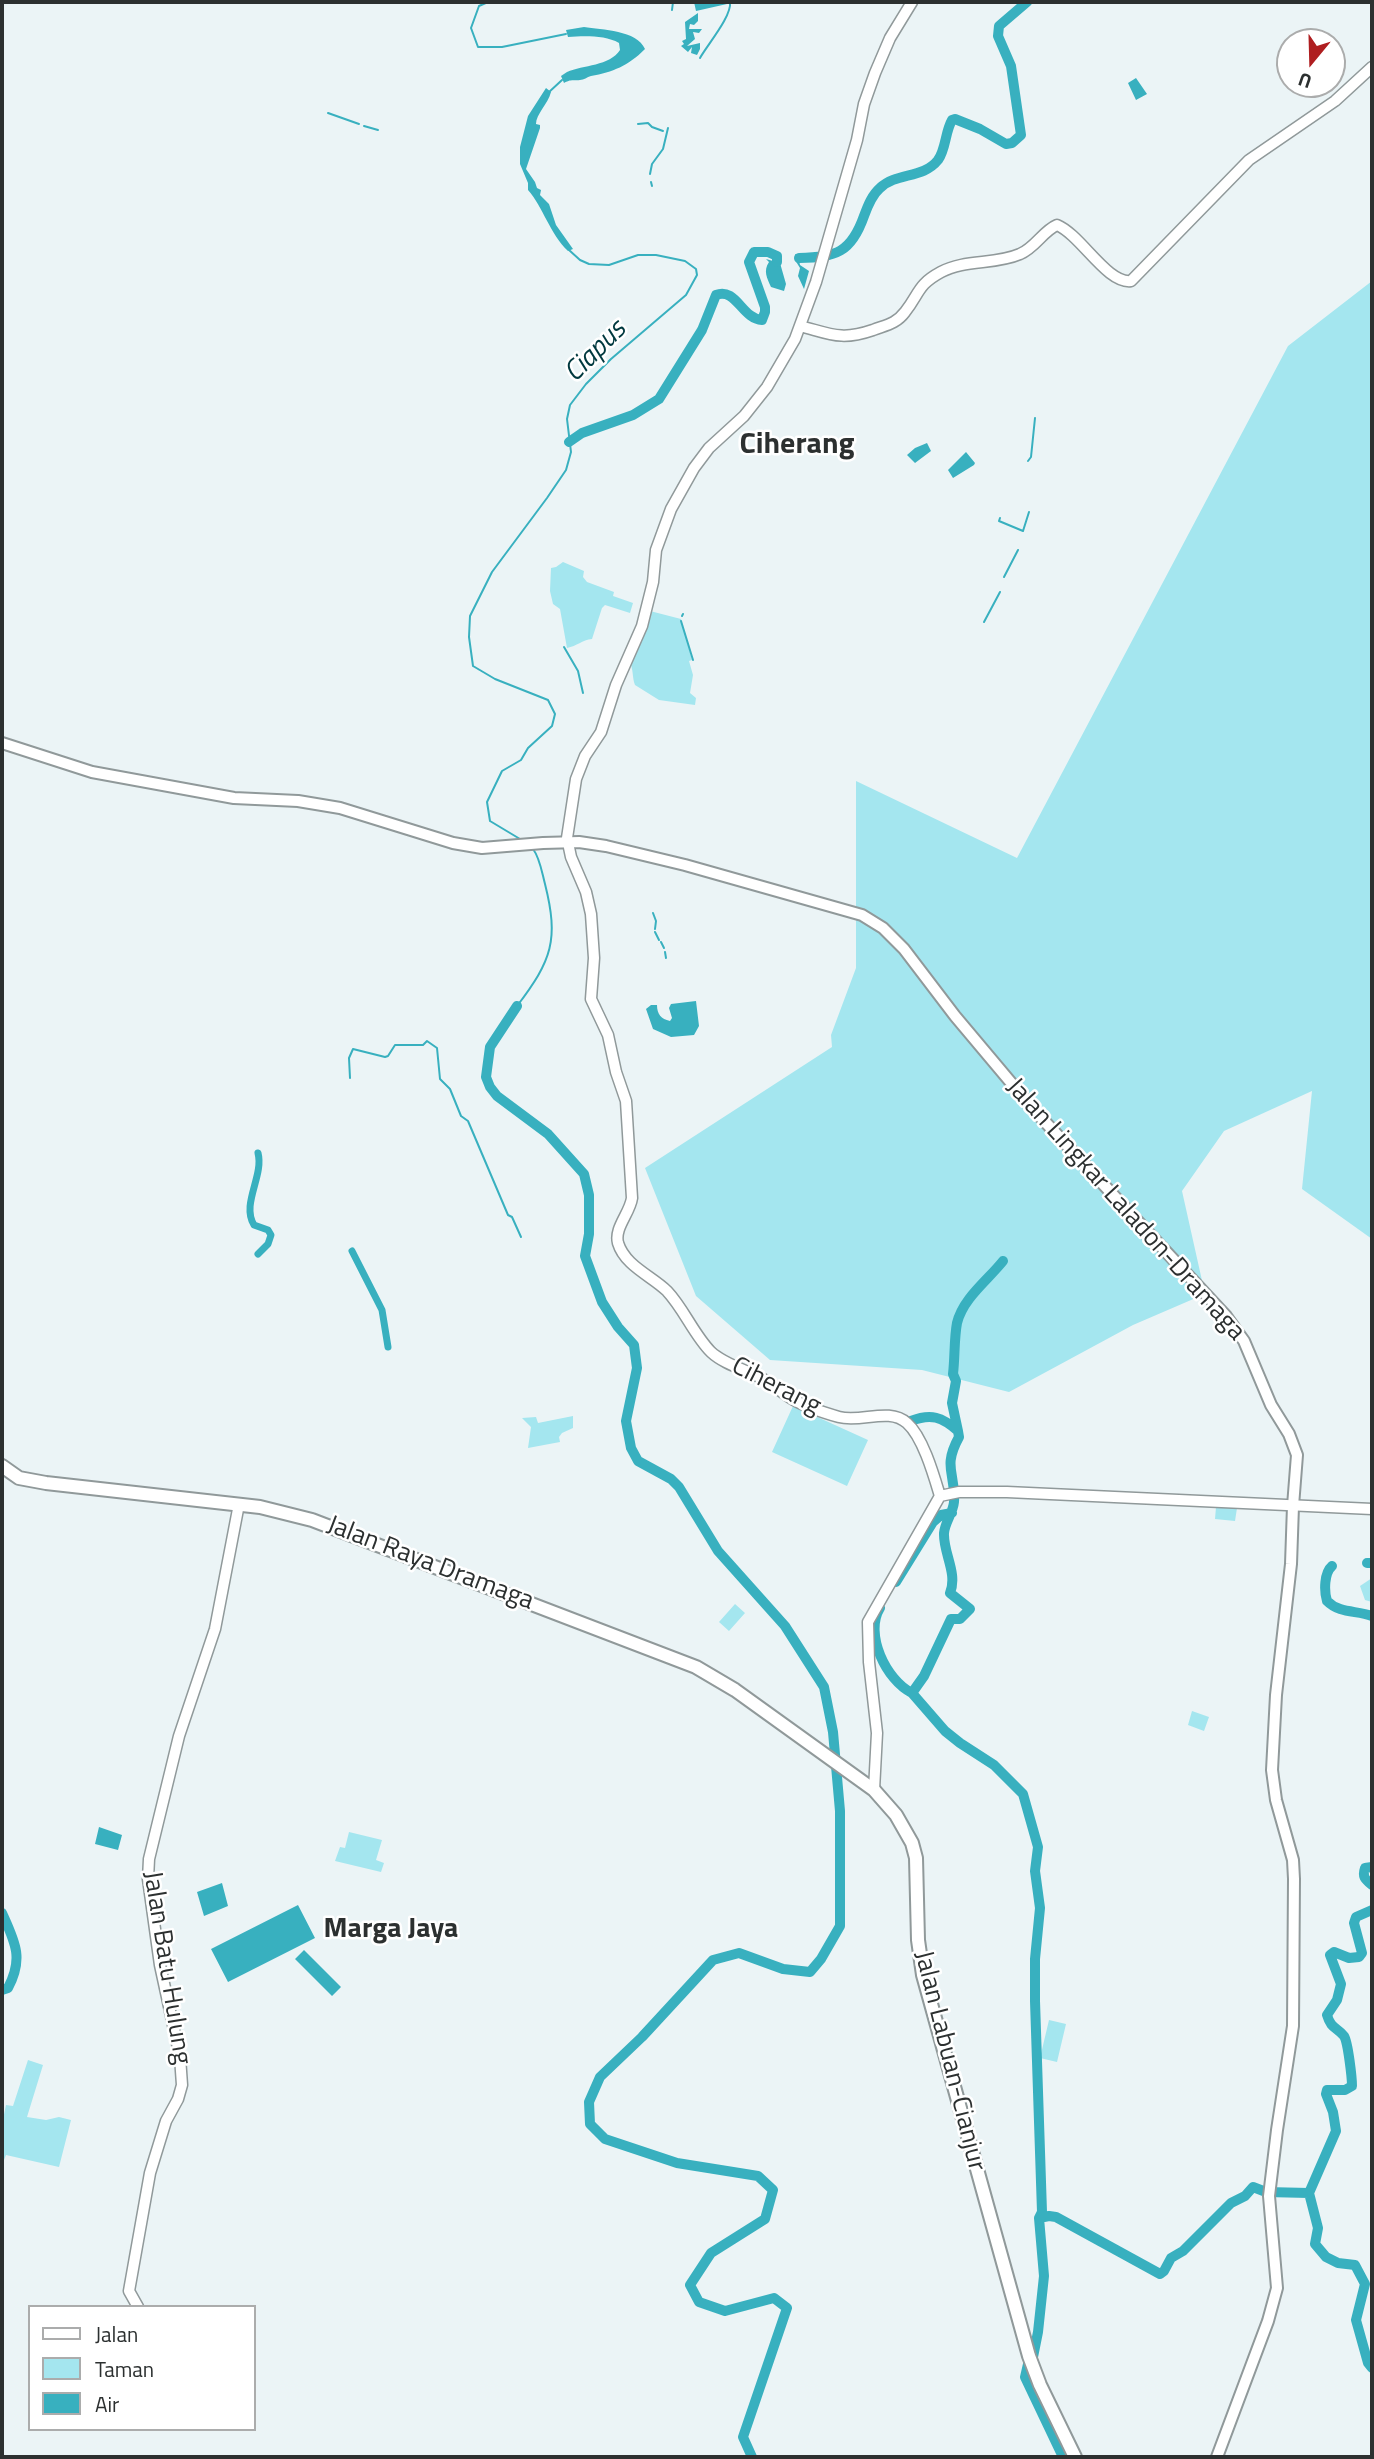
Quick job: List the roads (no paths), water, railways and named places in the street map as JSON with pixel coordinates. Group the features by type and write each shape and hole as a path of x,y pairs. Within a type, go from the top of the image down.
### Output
{"highway":[{"name":"Jalan Raya Dramaga","path":"2,1469 15,1476 46,1483 239,1504 274,1509 312,1520 696,1667 719,1679 861,1781"},
{"name":"Jalan Labuan-Cianjur","path":"861,1781 874,1790 896,1815 912,1843 917,1877 918,1940 923,1975 1031,2362 1075,2457"}],"main road":[{"name":"Jalan Lingkar Laladon-Dramaga","path":"2,743 92,772 234,797 298,801 340,808 453,843 482,848 543,842 606,846 862,915 883,928 904,949 955,1016 1034,1110 1199,1286 1244,1341 1271,1405 1296,1450 1298,1465 1291,1564 1274,1718 1272,1770 1276,1800 1293,1860 1293,2026 1270,2190 1277,2288 1217,2457"}],"street":[{"path":"568,842 567,832 576,779 585,756 601,732 616,685 642,626 653,582 656,550 671,509 705,453 744,416 767,387 800,326 821,265 857,140 864,104 890,38 912,2"},
{"path":"800,326 850,337 890,325 907,310 915,294 930,278 944,270 967,264 1019,255 1029,250 1057,225 1076,238 1121,281 1134,279 1249,160 1335,101 1372,67"},
{"name":"Ciherang","path":"568,842 591,914 594,958 592,999 605,1027 626,1101 632,1198 629,1211 619,1229 618,1242 630,1261 670,1295 706,1346 717,1356 762,1379 794,1400 832,1415 853,1419 888,1416 904,1421 917,1437 940,1496"},
{"path":"874,1790 877,1732 869,1662 868,1622 940,1496 954,1493 1007,1492 1372,1509"},
{"name":"Jalan Batu Hulung","path":"137,2305 130,2291 149,2173 166,2121 178,2099 182,2077 160,1965 148,1879 149,1859 176,1746 215,1629 239,1504"},
{"path":"861,1781 877,1763"}],"water":[{"path":"694,2 727,2 727,4 696,11"},
{"path":"698,13 698,21 694,25 690,24 689,29 702,29 699,33 693,32 695,39 687,46 700,43 697,55 691,53 692,47 688,52 681,46 686,39 685,22"},
{"path":"584,27 627,34 645,49 626,64 613,70 564,83 561,76 567,72 603,62 620,50 619,43 607,39 568,37 566,30"},
{"path":"1136,78 1147,94 1136,100 1128,83"},
{"path":"546,88 551,92 537,120 536,124 540,125 540,128 526,169 541,190 540,195 549,204 556,225 573,249 568,251 556,237 528,190 520,164 520,147 528,116"},
{"path":"795,254 800,265 809,271 804,289 798,276 800,268"},
{"path":"766,259 780,263 786,284 784,291 771,287 766,274 769,262"},
{"path":"927,443 931,451 915,463 907,455 915,448"},
{"path":"966,452 974,465 953,478 948,470"},
{"path":"696,1001 699,1026 694,1035 671,1037 653,1029 646,1009 651,1005 657,1005 660,1016 670,1021 671,1004"},
{"path":"99,1827 122,1835 118,1850 95,1844"},
{"path":"222,1883 228,1906 204,1916 197,1892"},
{"path":"298,1905 315,1938 228,1982 211,1949"},
{"path":"304,1950 341,1987 332,1996 295,1959"}],"waterway":[{"name":"Ciapus","path":"488,2 479,6 471,28 478,47 502,47 566,34"},
{"path":"672,10 673,2"},
{"path":"700,58 727,15 730,2"},
{"path":"799,258 832,254 847,245 854,238 870,200 880,188 894,180 925,170 938,160 952,120 980,129 1006,144 1012,143 1021,135 1011,66 998,36 999,26 1027,2"},
{"name":"Ciapus","path":"548,93 562,80"},
{"path":"328,113 359,124"},
{"path":"638,124 648,123 663,131"},
{"path":"364,126 378,130"},
{"path":"650,174 652,164 663,149 668,128"},
{"path":"651,182 652,186"},
{"name":"Ciapus","path":"520,839 490,821 487,802 502,771 521,760 528,748 552,726 555,714 548,700 495,679 473,666 469,637 470,616 492,572 566,470 571,452 567,419 570,405 611,359 686,295 697,275 696,269 685,261 656,255 638,255 609,265 589,264 569,250"},
{"path":"569,442 582,433 633,415 659,399 702,330 716,295 729,295 749,315 762,320 765,307 749,262 754,252 768,252 777,256 777,262"},
{"path":"1028,461 1031,457 1035,418"},
{"path":"1000,518 999,521 1023,531 1029,512"},
{"path":"1004,577 1018,550"},
{"path":"984,622 1000,592"},
{"path":"681,621 693,660"},
{"path":"564,647 578,671 583,693"},
{"name":"Ciapus","path":"517,1006 545,962 552,935 549,903 533,849"},
{"path":"653,913 655,929"},
{"path":"655,932 659,940"},
{"path":"661,942 664,948"},
{"path":"665,952 666,958"},
{"path":"517,1006 490,1047 486,1077 497,1096 548,1134 584,1174 589,1195 589,1234 585,1256 602,1302 634,1345 637,1368 626,1421 631,1448 638,1461 671,1479 679,1487 718,1551 785,1626 824,1687 833,1732 840,1811 840,1926 821,1959 810,1972 783,1969 739,1953 713,1960 642,2037 600,2077 589,2102 590,2124 605,2139 677,2163 758,2176 773,2190 765,2219 711,2253 690,2285 699,2302 725,2311 774,2298 787,2308 743,2437 752,2457"},
{"path":"350,1078 349,1058 353,1049 385,1057 395,1045 423,1045 427,1041 437,1048 440,1079 450,1089 461,1116 468,1121 508,1215 512,1217 521,1237"},
{"path":"258,1153 251,1217 254,1225 268,1230 271,1235 268,1244 258,1254"},
{"path":"352,1251 382,1310 388,1347"},
{"path":"958,1431 952,1403 956,1381 953,1374 957,1323 970,1297 1003,1261"},
{"path":"911,1421 925,1417 936,1418 947,1422 958,1431 959,1437 950,1464 954,1502 944,1540 952,1578 950,1593 970,1609 960,1619 951,1619 924,1676 912,1693 945,1731 994,1765 1023,1794 1038,1847 1035,1871 1040,1908 1035,1959 1035,2001 1042,2212 1039,2218 1044,2276 1038,2332 1033,2357 1025,2377 1063,2457"},
{"path":"896,1582 933,1522 941,1515 952,1513"},
{"path":"1367,1563 1372,1563"},
{"path":"1332,1566 1325,1582 1327,1601 1343,1610 1372,1616"},
{"path":"880,1608 875,1630 880,1655 894,1678 912,1693"},
{"path":"1372,1867 1365,1868 1364,1874 1372,1885"},
{"path":"1372,1910 1356,1917 1354,1923 1362,1953 1359,1957 1349,1958 1334,1952 1330,1955 1341,1984 1337,2000 1327,2015 1330,2023 1344,2036 1350,2060 1352,2086 1345,2090 1327,2090 1336,2131 1309,2193 1318,2228 1315,2244 1326,2257 1338,2263 1355,2265 1365,2284 1356,2320 1368,2363 1372,2368"},
{"path":"2,1913 14,1942 17,1959 8,1988 2,1990"},
{"path":"1039,2218 1056,2217 1160,2274 1171,2258 1183,2251 1231,2203 1245,2196 1253,2187 1266,2192 1309,2193"}],"district":[{"name":"Ciherang","path":"797,446"},
{"name":"Marga Jaya","path":"391,1930"}]}
